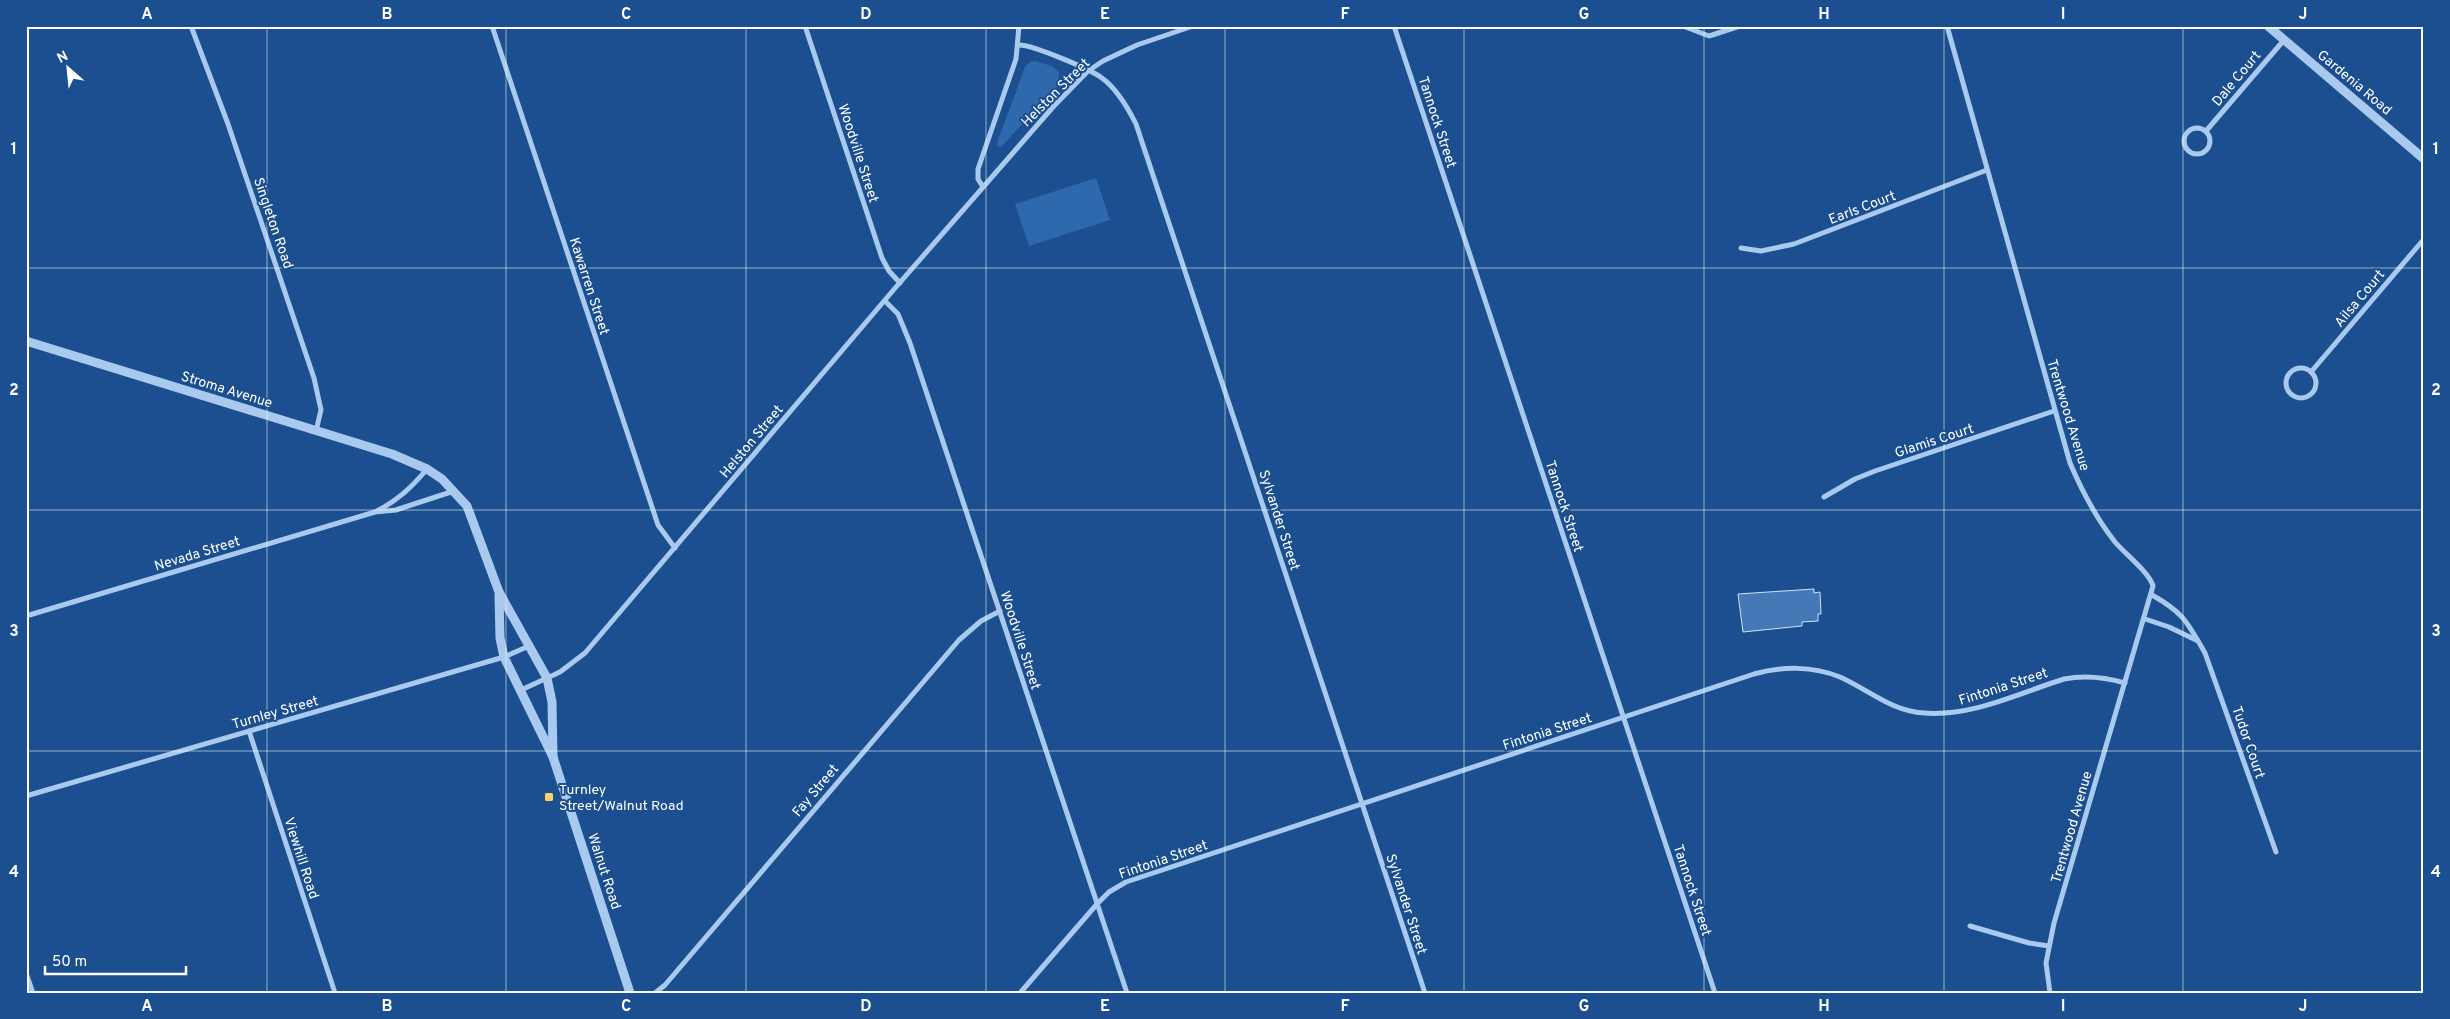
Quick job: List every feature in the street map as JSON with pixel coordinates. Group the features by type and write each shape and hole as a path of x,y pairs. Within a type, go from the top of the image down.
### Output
{"street":[{"name":"Singleton Road","path":"191,26 228,124 314,378 321,410 316,431"},
{"name":"Kawarren Street","path":"492,26 658,525 675,548"},
{"name":"Woodville Street","path":"805,26 882,258 889,271 900,282"},
{"name":"Helston Street","path":"983,187 978,179 978,169 1012,74 1019,45 1019,26"},
{"name":"Helston Street","path":"521,690 574,663 586,653 900,282 1053,107 1088,71 1118,53 1193,26"},
{"name":"Tannock Street","path":"1394,26 1715,993"},
{"path":"1683,26 1709,36 1740,26"},
{"name":"Trentwood Avenue","path":"1947,26 2070,464 2086,497 2115,542 2151,580 2153,586 2152,595 2124,684 2049,946 2046,970 2050,993"},
{"name":"Gardenia Road","path":"2268,26 2424,159"},
{"name":"Dale Court","path":"2206,132 2284,40"},
{"name":"Sylvander Street","path":"1019,45 1027,45 1102,78 1112,88 1136,124 1425,993"},
{"name":"Dale Court","path":"2194,129 2206,132 2210,143 2206,150 2199,154 2188,150 2184,142 2187,133 2194,129"},
{"name":"Earls Court","path":"1741,248 1761,251 1794,244 1987,170"},
{"name":"Ailsa Court","path":"2311,372 2424,239"},
{"name":"Woodville Street","path":"885,301 898,314 907,335 1127,993"},
{"name":"Stroma Avenue","path":"26,341 392,454 423,467"},
{"path":"2302,368 2311,372 2316,385 2312,394 2304,398 2291,394 2286,385 2292,372 2302,368"},
{"name":"Glamis Court","path":"1824,497 1855,480 1875,472 2054,411"},
{"name":"Walnut Road","path":"423,467 454,490 467,506 499,592 547,678 552,702 553,757"},
{"name":"Nevada Street","path":"375,512 402,496 414,486 423,467"},
{"name":"Nevada Street","path":"26,616 375,512 396,510 454,490"},
{"name":"Walnut Road","path":"499,592 500,638 504,657 546,747 553,757 630,993"},
{"name":"Tudor Court","path":"2152,595 2180,612 2198,642 2216,680 2276,852"},
{"name":"Fay Street","path":"655,993 959,640 981,621 1000,611"},
{"path":"2145,619 2169,627 2198,642"},
{"name":"Turnley Street","path":"26,796 504,657 529,646"},
{"name":"Fintonia Street","path":"1020,993 1108,892 1126,882 1754,674 1790,668 1808,669 1840,677 1893,706 1922,713 1956,713 2054,682 2077,677 2092,676 2124,684"},
{"name":"Viewhill Road","path":"249,731 334,993"},
{"path":"1970,926 2029,943 2049,946"},
{"path":"26,973 33,993"}],"shaded area":[{"path":"1035,61 1052,66 1059,72 1058,86 1000,148 997,144 998,140 1025,67 1030,62"},
{"path":"1096,178 1110,220 1029,246 1015,204"}],"building":[{"path":"1814,589 1814,593 1820,592 1821,614 1818,614 1818,621 1802,622 1802,626 1743,632 1738,594"}],"place":[{"name":"Turnley Street/Walnut Road","path":"549,797"}]}
